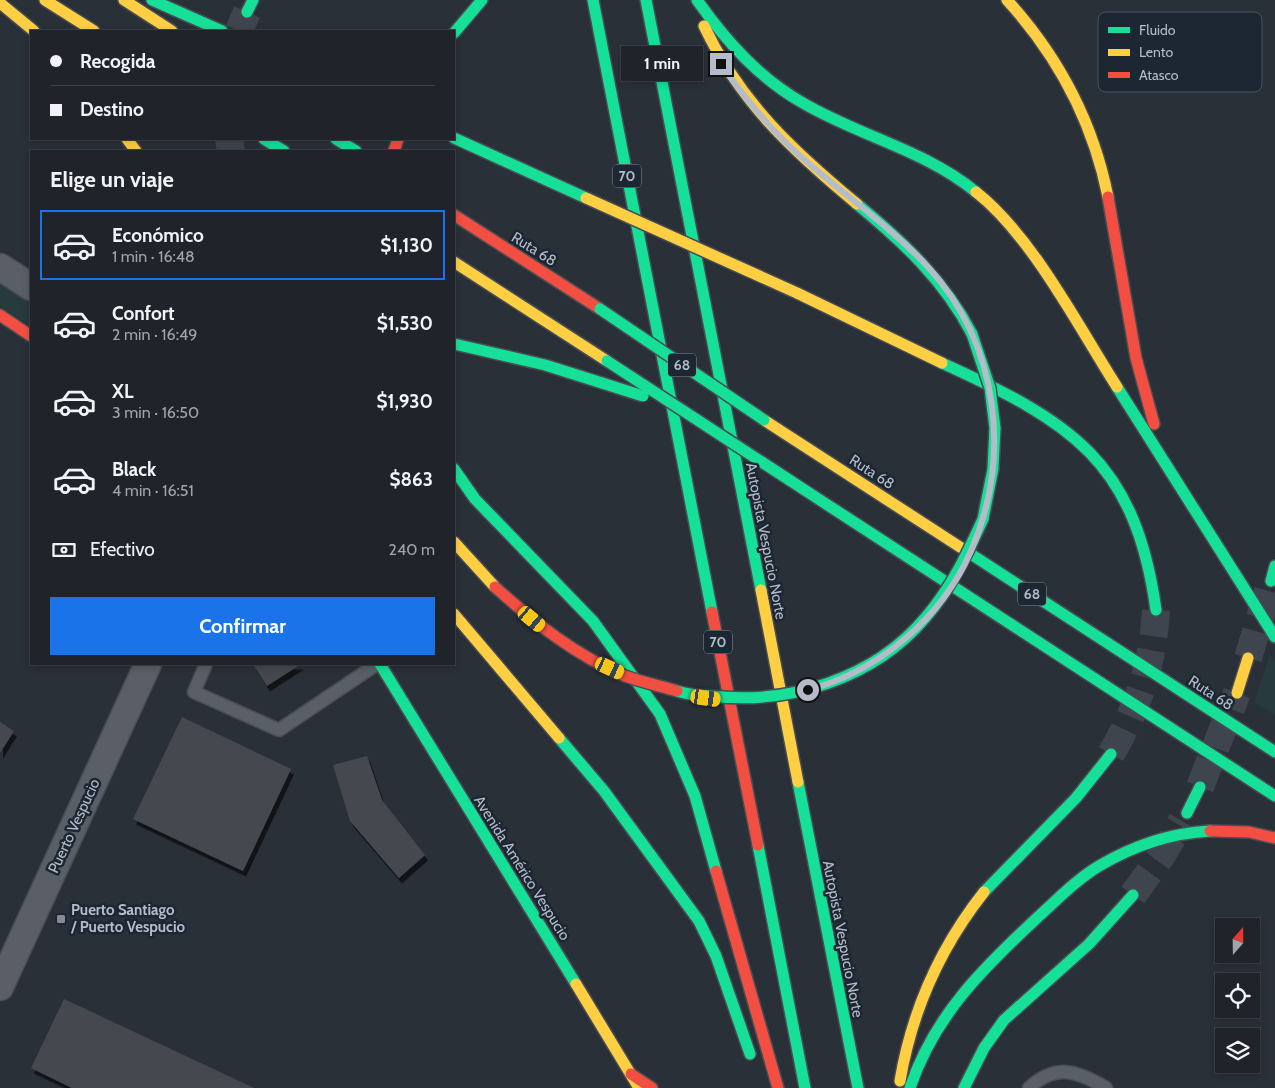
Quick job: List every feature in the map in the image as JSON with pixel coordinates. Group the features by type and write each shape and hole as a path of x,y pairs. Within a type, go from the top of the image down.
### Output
{"main road":[{"path":"45,0 92,30"},
{"path":"124,0 170,30"},
{"path":"152,0 220,30"},
{"path":"247,12 253,0"},
{"path":"455,32 482,0"},
{"name":"70","path":"593,0 805,1088"},
{"name":"Autopista Vespucio Norte","path":"646,0 858,1088"},
{"path":"455,543 495,587 544,629 568,646 626,675 692,696 736,700 770,698 821,687 865,667 906,638 923,621 955,579 969,555 983,518 993,469 995,428 990,388 972,334 943,285 919,258 798,154 750,104 721,64 696,0"},
{"path":"696,0 728,41 749,62 794,98 945,170 992,205 1012,226 1030,250 1178,481 1275,637"},
{"path":"1007,0 1032,28 1049,52 1073,94 1089,131 1106,189 1126,316 1143,391 1178,481"},
{"path":"0,3 33,30"},
{"path":"455,138 796,293 995,387 1043,413 1086,448 1109,474 1132,514 1148,560 1156,610"},
{"path":"266,140 282,150"},
{"path":"338,140 354,150"},
{"name":"Ruta 68","path":"455,216 600,309 764,420 1275,752"},
{"name":"68","path":"455,263 685,410 1275,796"},
{"path":"0,315 30,335"},
{"path":"455,344 545,365 685,410"},
{"path":"455,471 492,517 593,621 660,714 695,796 778,1088"},
{"path":"1270,581 1275,566"},
{"path":"455,615 604,791 699,921 716,956 752,1062"},
{"path":"1237,693 1248,658"},
{"name":"Avenida Américo Vespucio","path":"379,665 639,1088"},
{"path":"899,1088 908,1040 921,998 944,946 962,918 984,890 1088,787 1111,754"},
{"path":"1187,813 1200,787"},
{"path":"910,1088 927,1045 947,1013 965,990 1071,887 1096,867 1133,848 1172,836 1234,831 1275,838"},
{"path":"964,1088 984,1048 1004,1020 1089,944 1133,894"},
{"path":"632,1074 652,1088"}],"street":[{"path":"0,267 30,287"},
{"name":"Puerto Vespucio","path":"0,987 148,665"}],"lane":[{"path":"206,665 194,692 279,730 376,665"},
{"path":"1029,1088 1046,1076 1069,1072 1090,1078 1106,1088"}],"green space":[{"path":"0,260 30,279 30,325 0,306"},
{"path":"1270,655 1275,662 1275,715 1254,702"}],"building":[{"path":"254,665 299,665 267,686"},
{"path":"182,717 291,769 243,871 133,819"},
{"path":"0,722 14,731 0,753"},
{"path":"367,756 382,800 425,855 399,878 350,821 333,765"},
{"path":"64,999 254,1088 72,1088 31,1068"}],"tunnel":[{"path":"239,30 247,12"},
{"path":"229,140 231,150"},
{"path":"1248,658 1271,581"},
{"path":"1111,754 1129,720 1148,667 1156,610"},
{"path":"1200,787 1237,693"},
{"path":"1133,895 1162,855 1182,821"}],"traffic: fast":[{"path":"152,0 220,30"},
{"path":"247,12 253,0"},
{"path":"455,32 482,0"},
{"path":"593,0 712,612"},
{"path":"646,0 761,590"},
{"path":"697,0 744,58 787,93 824,115 914,154 956,177 976,192"},
{"path":"455,138 586,198"},
{"path":"266,140 282,150"},
{"path":"338,140 354,150"},
{"path":"857,204 921,263 949,296 972,334"},
{"path":"600,309 764,420"},
{"path":"972,334 990,388 995,428"},
{"path":"455,344 545,365 602,383"},
{"path":"607,361 820,500"},
{"path":"942,363 1027,405 1061,428 1090,452 1113,481 1132,516 1146,559 1156,610"},
{"path":"602,383 643,396"},
{"path":"1117,387 1275,637"},
{"path":"983,519 993,469 995,428"},
{"path":"455,470 475,499 593,621 660,714 695,796 716,871"},
{"path":"820,500 1275,796"},
{"path":"677,691 694,695 740,698 770,696 800,691 856,672 881,657 905,639 926,617 951,582 983,519"},
{"path":"960,547 1275,752"},
{"path":"1271,581 1275,566"},
{"path":"381,665 576,984"},
{"path":"559,738 604,791 699,921 716,956 750,1054"},
{"path":"984,892 1076,798 1111,754"},
{"path":"798,782 858,1088"},
{"path":"1187,813 1200,787"},
{"path":"910,1088 932,1038 962,995 998,955 1075,884 1091,871 1125,852 1181,834 1210,831"},
{"path":"758,845 805,1088"},
{"path":"964,1088 984,1048 1004,1020 1089,944 1133,895"}],"traffic: slow":[{"path":"45,0 92,30"},
{"path":"124,0 170,30"},
{"path":"1007,0 1042,44 1071,91 1093,142 1108,197"},
{"path":"0,3 33,30"},
{"path":"704,26 718,53 751,102 811,165 857,204"},
{"path":"128,140 135,150"},
{"path":"976,192 997,211 1035,257 1117,387"},
{"path":"586,198 797,293"},
{"path":"455,263 607,361"},
{"path":"797,293 942,363"},
{"path":"764,420 960,547"},
{"path":"455,543 495,587"},
{"path":"761,590 798,782"},
{"path":"455,615 559,738"},
{"path":"1237,693 1248,658"},
{"path":"900,1081 912,1030 930,981 954,936 984,892"},
{"path":"576,984 639,1088"}],"traffic: jam":[{"path":"394,150 398,140"},
{"path":"1108,197 1136,358 1154,424"},
{"path":"455,216 600,309"},
{"path":"0,315 30,335"},
{"path":"495,587 540,625 590,659 625,676 677,691"},
{"path":"712,612 758,845"},
{"path":"1210,831 1249,832 1275,838"},
{"path":"716,871 778,1088"},
{"path":"631,1074 652,1088"}],"place":[{"name":"Puerto Santiago / Puerto Vespucio","path":"61,919"}],"route":[{"path":"721,64 750,104 773,130 798,154 898,238 929,268 943,285 959,308 983,360 993,408 995,448 990,494 977,537 960,572 923,621 886,654 843,678 808,690"}]}
